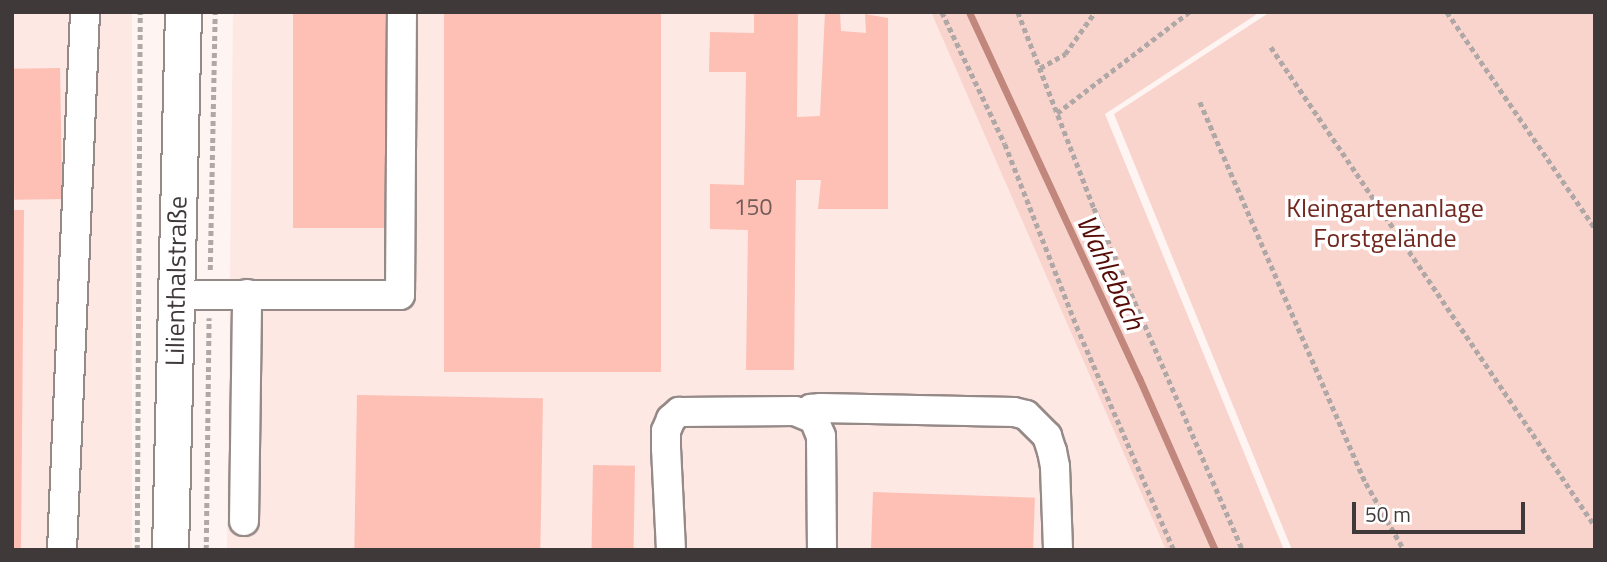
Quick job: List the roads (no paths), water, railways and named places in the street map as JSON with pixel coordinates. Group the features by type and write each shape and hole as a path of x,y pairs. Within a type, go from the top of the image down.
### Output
{"main road":[{"name":"Lilienthalstraße","path":"170,550 183,12"}],"lane":[{"path":"62,550 85,12"},
{"path":"176,295 400,295 402,12"},
{"path":"244,521 247,294"},
{"path":"805,414 811,409 821,408 1014,412 1026,415 1047,436 1052,451 1059,550"},
{"path":"671,550 666,449 666,432 671,419 679,412 795,411 814,419 821,436 822,550"}],"waterway":[{"name":"Wahlebach","path":"969,12 1139,378 1215,550"}],"park label":[{"name":"Kleingartenanlage Forstgelände","path":"1385,223"}]}
